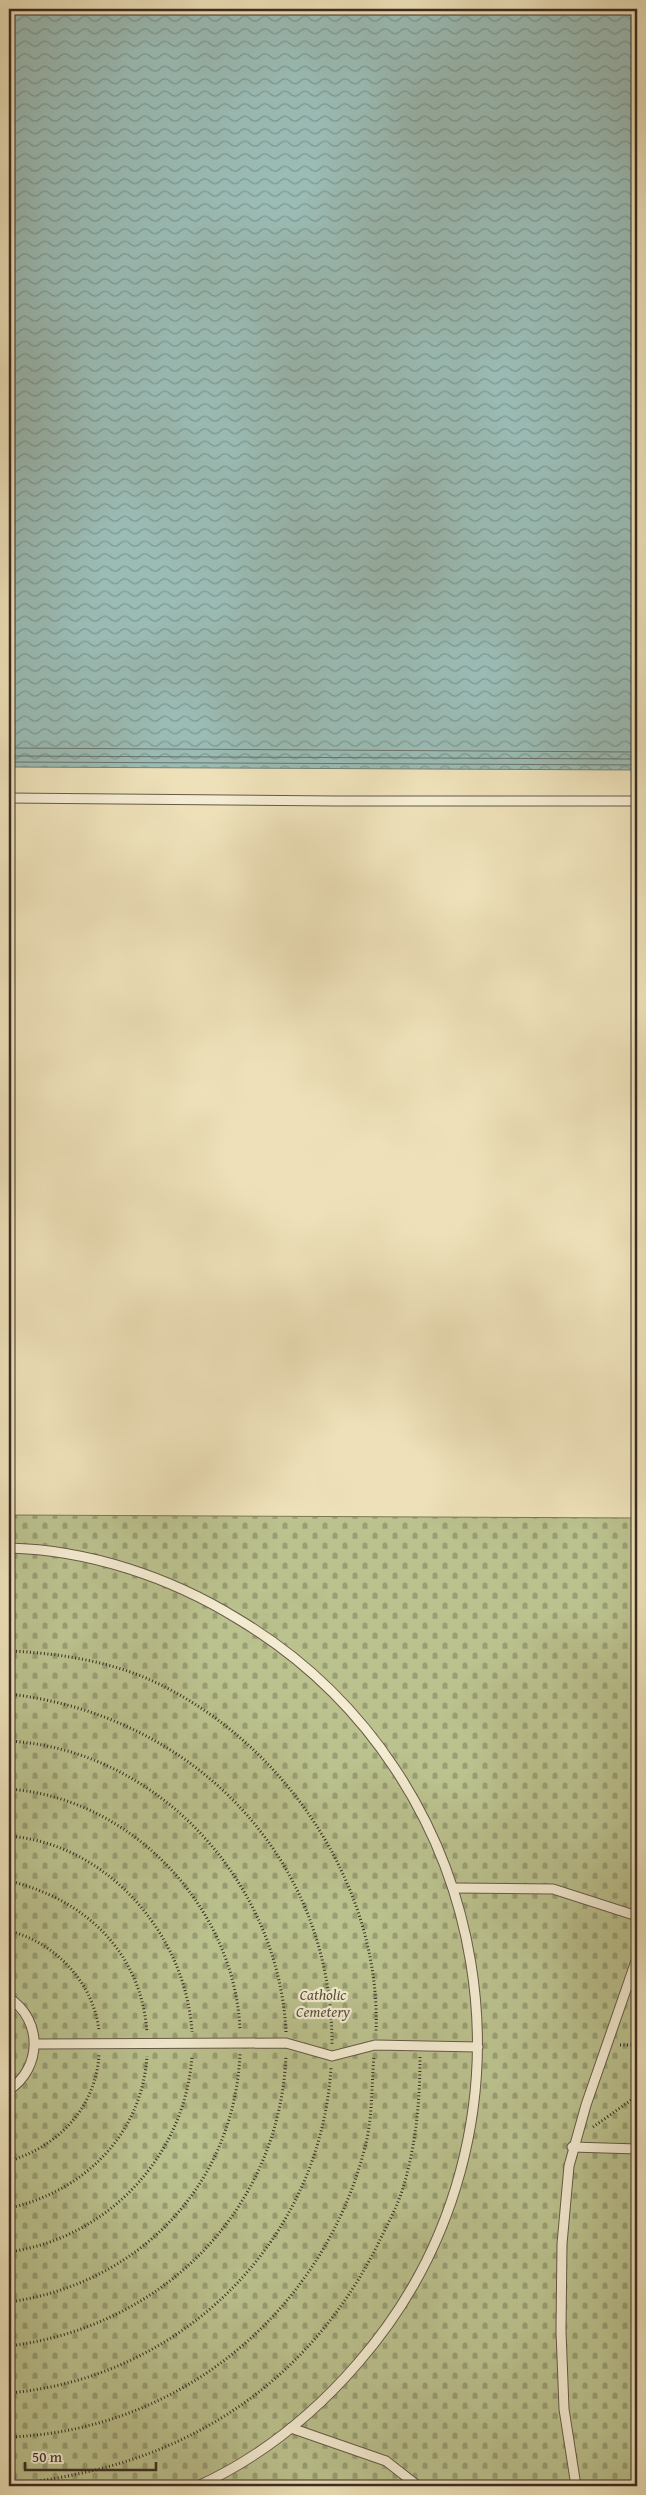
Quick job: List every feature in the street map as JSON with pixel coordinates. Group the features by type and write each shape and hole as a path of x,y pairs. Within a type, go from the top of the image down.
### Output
{"lane":[{"path":"9,798 637,801"},
{"path":"9,1548 77,1556 137,1572 208,1602 274,1642 328,1687 364,1726 383,1751 427,1824 454,1888 472,1967 477,2007 478,2047 472,2120 455,2191 427,2259 390,2322 344,2379 291,2428 236,2466 198,2486"},
{"path":"454,1888 553,1889 637,1916"},
{"path":"576,2486 564,2409 561,2331 562,2244 574,2143 637,1958"},
{"path":"9,1998 26,2014 31,2024 35,2044 26,2074 9,2090"},
{"path":"35,2044 286,2043 332,2056 375,2045 478,2047"},
{"path":"574,2143 637,2149"},
{"path":"291,2428 386,2461 418,2486"}],"path":[{"path":"9,2483 81,2474 128,2462 166,2449 254,2397 299,2358 330,2323 356,2284 398,2204 408,2168 417,2121 421,2046"},
{"path":"574,2143 637,2096"}],"green space":[{"name":"Catholic Cemetery","path":"9,1515 637,1518 637,2486 9,2486"}],"water":[{"path":"9,9 637,9 637,770 9,767"}]}
